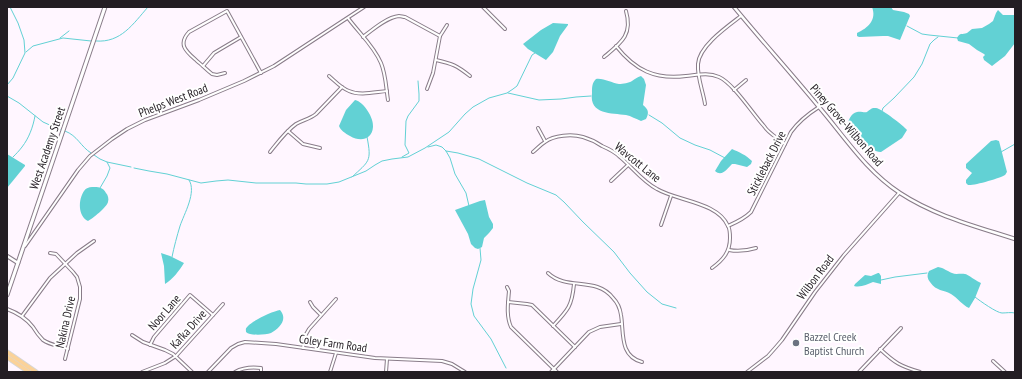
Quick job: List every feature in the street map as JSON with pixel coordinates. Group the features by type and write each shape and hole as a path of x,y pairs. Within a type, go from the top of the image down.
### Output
{"highway":[{"path":"7,352 36,372"},
{"path":"7,357 29,372"}],"main road":[{"name":"West Academy Street","path":"7,295 105,7"}],"street":[{"name":"Phelps West Road","path":"23,248 78,170 90,156 112,139 144,120 244,82 274,66 364,7"},
{"path":"483,7 505,29"},
{"name":"Piney Grove-Wilbon Road","path":"734,7 860,158 899,193 940,215 1015,239"},
{"path":"224,73 217,75 212,74 187,52 184,47 184,41 185,36 190,32 227,11 261,73"},
{"path":"604,57 622,40 626,34 628,20 626,11"},
{"path":"363,37 383,22 399,16 405,17 440,36"},
{"path":"705,104 699,74 698,63 700,55 707,46 741,16"},
{"path":"348,18 375,52 381,63 388,100"},
{"path":"427,89 433,74 440,36 447,25"},
{"path":"203,66 214,53 241,37"},
{"path":"616,46 624,56 637,67 658,76 674,78 699,74 711,74 723,79 766,129 785,144"},
{"path":"436,60 455,65 470,76"},
{"path":"329,76 348,91 357,94 387,91"},
{"path":"734,90 746,80"},
{"path":"270,152 288,131 295,125 312,118 342,87"},
{"name":"Stickleback Drive","path":"728,226 743,219 751,212 794,127 804,117 819,107"},
{"path":"538,128 545,141"},
{"path":"288,131 303,144 320,148"},
{"name":"Wavcott Lane","path":"533,152 545,141 560,137 582,137 593,140 620,156 628,165 656,189 671,196 711,209 724,218 728,226"},
{"path":"611,181 628,165"},
{"name":"Wilbon Road","path":"747,372 768,356 776,347 815,292 844,255 899,193"},
{"path":"661,225 671,196"},
{"path":"712,268 720,262 729,250 730,239 728,226"},
{"path":"22,316 50,278 65,263 94,241"},
{"path":"729,250 737,252 756,248"},
{"name":"Nakina Drive","path":"50,253 56,254 77,277 81,292 65,359"},
{"path":"7,256 18,263"},
{"path":"548,273 559,281 596,286 604,289 610,294 617,303 621,314 624,345 626,350 637,360 642,362"},
{"path":"553,326 569,306 573,296 574,283"},
{"path":"507,287 509,291 508,322 511,327 557,372"},
{"name":"Noor Lane","path":"150,345 154,336 190,295 213,315"},
{"path":"303,348 307,331 336,299"},
{"path":"310,302 321,315"},
{"path":"508,302 532,305 575,347"},
{"name":"Kafka Drive","path":"142,372 165,363 176,356 222,304"},
{"path":"7,309 22,316 40,337 48,343 68,349"},
{"path":"551,372 589,332 600,327 622,324"},
{"path":"859,372 901,328"},
{"path":"132,335 143,342 165,350 176,356 192,372"},
{"name":"Coley Farm Road","path":"208,372 234,345 252,342 387,359 446,362 465,372"},
{"path":"880,349 897,364 920,372"},
{"path":"330,372 336,353"},
{"path":"386,372 387,359"},
{"path":"993,361 1005,372"},
{"path":"235,372 245,368 261,368 261,372"}],"water":[{"path":"872,7 891,7 893,10 909,14 910,16 900,40 888,36 857,36 857,33 865,29 872,20"},
{"path":"998,10 1003,15 1015,15 1015,43 1005,56 992,66 984,60 984,54 969,44 958,41 957,38 960,34 967,33 972,29 982,28 989,24 993,21"},
{"path":"553,23 568,25 560,36 553,52 546,60 528,49 523,44"},
{"path":"641,76 646,85 643,105 648,112 646,119 641,121 628,115 603,112 594,105 592,100 592,89 596,79 621,84"},
{"path":"355,100 365,107 372,119 372,131 365,139 358,139 350,136 343,132 339,126 346,110"},
{"path":"873,108 883,111 907,130 902,138 881,152 873,150 848,127 849,120 853,114 858,112 867,112"},
{"path":"991,141 999,141 1007,172 1005,175 998,178 968,185 966,180 972,173 966,168 966,164"},
{"path":"732,149 750,159 752,161 751,164 747,167 732,164 722,173 715,171 721,161"},
{"path":"7,154 25,166 7,188"},
{"path":"92,187 102,188 107,195 108,201 102,210 88,221 82,215 80,203 84,191"},
{"path":"485,200 493,228 484,238 482,247 478,249 471,244 468,234 455,210"},
{"path":"161,253 184,263 176,275 165,284 164,266"},
{"path":"938,267 954,274 966,274 981,283 969,308 948,292 938,289 930,282 928,279 929,271"},
{"path":"878,273 881,276 881,284 873,282 862,286 854,286 865,275 871,276"},
{"path":"280,310 283,317 282,323 271,333 254,335 246,332 246,328 250,324 268,314"}],"waterway":[{"path":"7,85 13,78 25,53 24,40 10,7"},
{"path":"96,41 105,41 119,36 132,26 148,7"},
{"path":"907,26 922,34 958,38"},
{"path":"60,38 69,31"},
{"path":"882,111 883,108 914,77 922,64 930,44 938,37"},
{"path":"26,52 33,46 63,38 91,41"},
{"path":"134,168 167,174 201,183 228,180 256,183 306,184 327,184 339,182 366,171 382,161 408,157 425,148 449,132 473,107 489,98 507,93 517,86 532,55 535,53"},
{"path":"402,157 409,153 405,145 406,121 419,101 418,81"},
{"path":"508,93 539,100 591,96"},
{"path":"7,96 19,103 43,122 61,130"},
{"path":"649,115 662,123 680,138 710,150 725,158"},
{"path":"13,157 27,140 35,116"},
{"path":"65,131 76,138 91,153"},
{"path":"352,177 366,164 368,160 369,152 367,137"},
{"path":"1001,152 1015,144"},
{"path":"428,147 436,145 442,147 446,151 455,174 466,193 469,206"},
{"path":"446,151 479,159 527,183 556,195 614,252 647,292 662,304 676,308"},
{"path":"94,155 107,162 131,167"},
{"path":"100,188 110,168 107,162"},
{"path":"172,257 180,226 191,197 192,191 189,180"},
{"path":"480,248 481,260 473,289 471,304 474,316 491,339 506,368"},
{"path":"881,280 927,273"},
{"path":"975,297 1002,313 1015,313"}],"place":[{"name":"Bazzel Creek Baptist Church","path":"796,343"}]}
